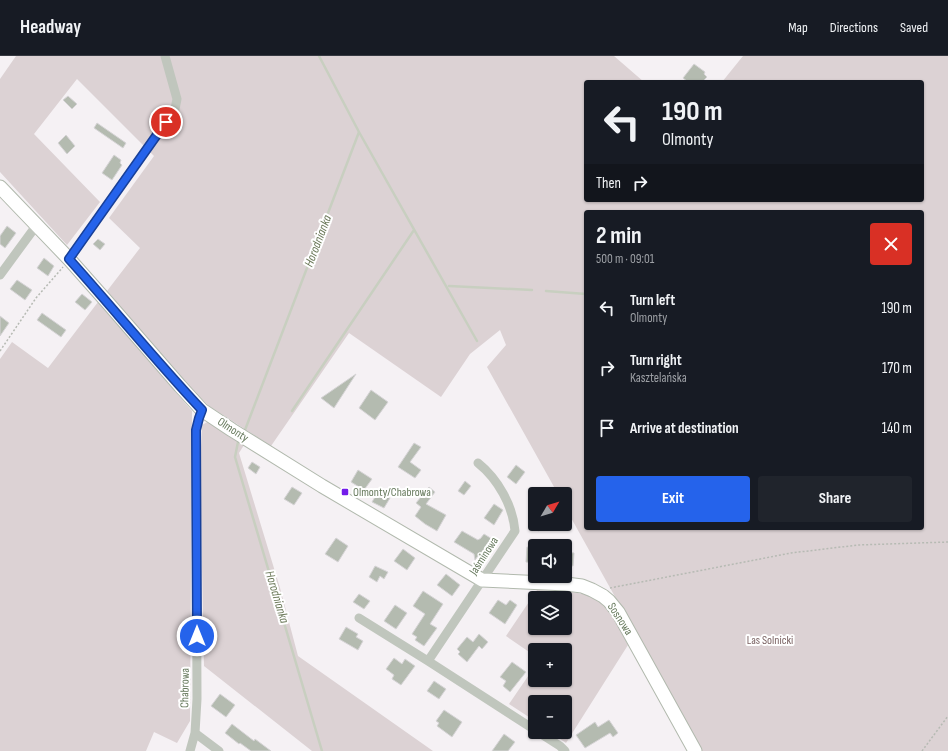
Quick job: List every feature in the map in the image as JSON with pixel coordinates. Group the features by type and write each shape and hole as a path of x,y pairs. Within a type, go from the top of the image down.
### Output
{"street":[{"path":"69,259 175,109 177,99 165,56"},
{"name":"Olmonty","path":"0,187 108,302 202,410 322,486 482,580"},
{"path":"0,275 36,226"},
{"name":"Chabrowa","path":"190,751 195,733 197,699 196,430 202,410"},
{"name":"Jaśminowa","path":"428,661 515,531 514,517 508,504 486,470 478,464"},
{"name":"Sosnowa","path":"482,580 566,584 592,590 603,596 618,612 695,751"},
{"path":"359,618 528,725"},
{"path":"195,733 219,751"},
{"path":"549,739 565,751"}],"path":[{"path":"0,351 36,298 69,259"},
{"path":"603,596 608,588 791,553 858,545 948,542"},
{"path":"922,751 948,716"}],"green space":[{"name":"Las Solnicki","path":"16,56 614,56 642,80 584,80 584,202 924,202 924,80 724,80 743,56 948,56 948,751 701,751 572,520 572,487 554,487 487,367 506,345 500,330 470,354 441,397 349,333 271,446 209,406 190,388 107,291 140,248 109,218 154,156 77,79 34,134 100,202 67,245 0,172 0,79"},
{"path":"98,302 192,411 190,721 177,743 154,732 146,751 0,751 0,359 12,342 48,368"},
{"path":"209,421 244,445 239,453 280,588 298,656 433,751 312,751 204,666 200,468 202,425"},
{"path":"572,592 591,597 605,607 628,645 572,734 572,695 528,695 528,716 509,704 528,676 528,687 572,687 572,643 528,643 528,651 506,636 528,603 528,635 572,635"},
{"path":"560,739 569,739 566,743"}],"building":[{"path":"694,64 705,72 704,74 707,77 704,80 686,80 683,78"},
{"path":"68,96 77,104 72,109 63,100"},
{"path":"97,123 126,143 123,148 94,128"},
{"path":"66,135 75,146 67,154 58,143"},
{"path":"114,155 121,160 120,163 122,165 112,180 102,173"},
{"path":"7,226 16,233 5,248 0,244 0,236"},
{"path":"98,239 105,244 100,250 93,244"},
{"path":"44,258 54,266 48,276 37,268"},
{"path":"17,280 32,290 25,300 10,289"},
{"path":"82,294 92,302 85,310 75,302"},
{"path":"42,313 66,330 61,337 37,320"},
{"path":"0,316 9,323 0,336"},
{"path":"356,374 334,408 321,398"},
{"path":"371,390 388,402 375,420 359,408"},
{"path":"414,443 421,447 410,462 421,470 415,478 398,467"},
{"path":"252,462 260,467 256,474 248,468"},
{"path":"516,465 525,472 516,484 507,477"},
{"path":"358,470 372,479 364,490 351,482"},
{"path":"465,481 471,486 464,495 458,491"},
{"path":"292,487 302,493 294,505 284,499"},
{"path":"429,487 435,492 426,504 446,515 437,531 415,516 421,507 416,503"},
{"path":"378,492 390,498 384,508 372,502"},
{"path":"494,504 503,510 494,525 484,518"},
{"path":"462,531 478,540 484,534 492,539 482,558 478,556 475,560 474,554 454,542"},
{"path":"336,538 348,546 338,562 325,554"},
{"path":"527,547 528,562 526,562"},
{"path":"403,549 415,558 407,570 394,561"},
{"path":"572,553 574,553 572,566"},
{"path":"375,566 388,572 384,579 380,576 377,582 369,577"},
{"path":"446,574 460,585 452,596 437,585"},
{"path":"423,591 443,604 430,624 437,628 424,646 415,640 417,637 412,634 425,614 413,606"},
{"path":"359,594 370,601 364,609 353,602"},
{"path":"498,600 506,605 510,600 517,605 505,624 489,613"},
{"path":"395,605 407,613 396,629 384,621"},
{"path":"346,627 358,634 356,637 363,641 358,650 339,639"},
{"path":"479,634 488,642 482,649 479,646 467,662 458,654 460,652 457,649 467,637 473,642"},
{"path":"394,658 402,664 405,659 415,666 401,685 392,679 394,675 386,669"},
{"path":"512,662 526,672 510,692 503,686 506,681 500,677"},
{"path":"434,681 446,689 439,699 427,691"},
{"path":"220,694 235,705 226,717 211,706"},
{"path":"444,710 462,722 452,737 437,726 439,723 436,721"},
{"path":"609,720 618,733 613,737 610,733 585,748 576,735 595,722 598,727"},
{"path":"232,724 254,741 255,739 271,751 251,751 240,743 239,744 225,733"},
{"path":"504,734 515,742 508,751 492,751"}],"waterway":[{"name":"Horodnianka","path":"245,430 359,132 319,56"},
{"path":"359,132 477,341"},
{"path":"292,411 414,230"},
{"path":"449,286 532,290"},
{"path":"546,291 584,294"},
{"name":"Horodnianka","path":"238,442 235,457 322,751"}],"place":[{"name":"Olmonty/Chabrowa","path":"345,492"}],"route":[{"path":"166,122 69,259 202,410 196,430 197,636"}]}
